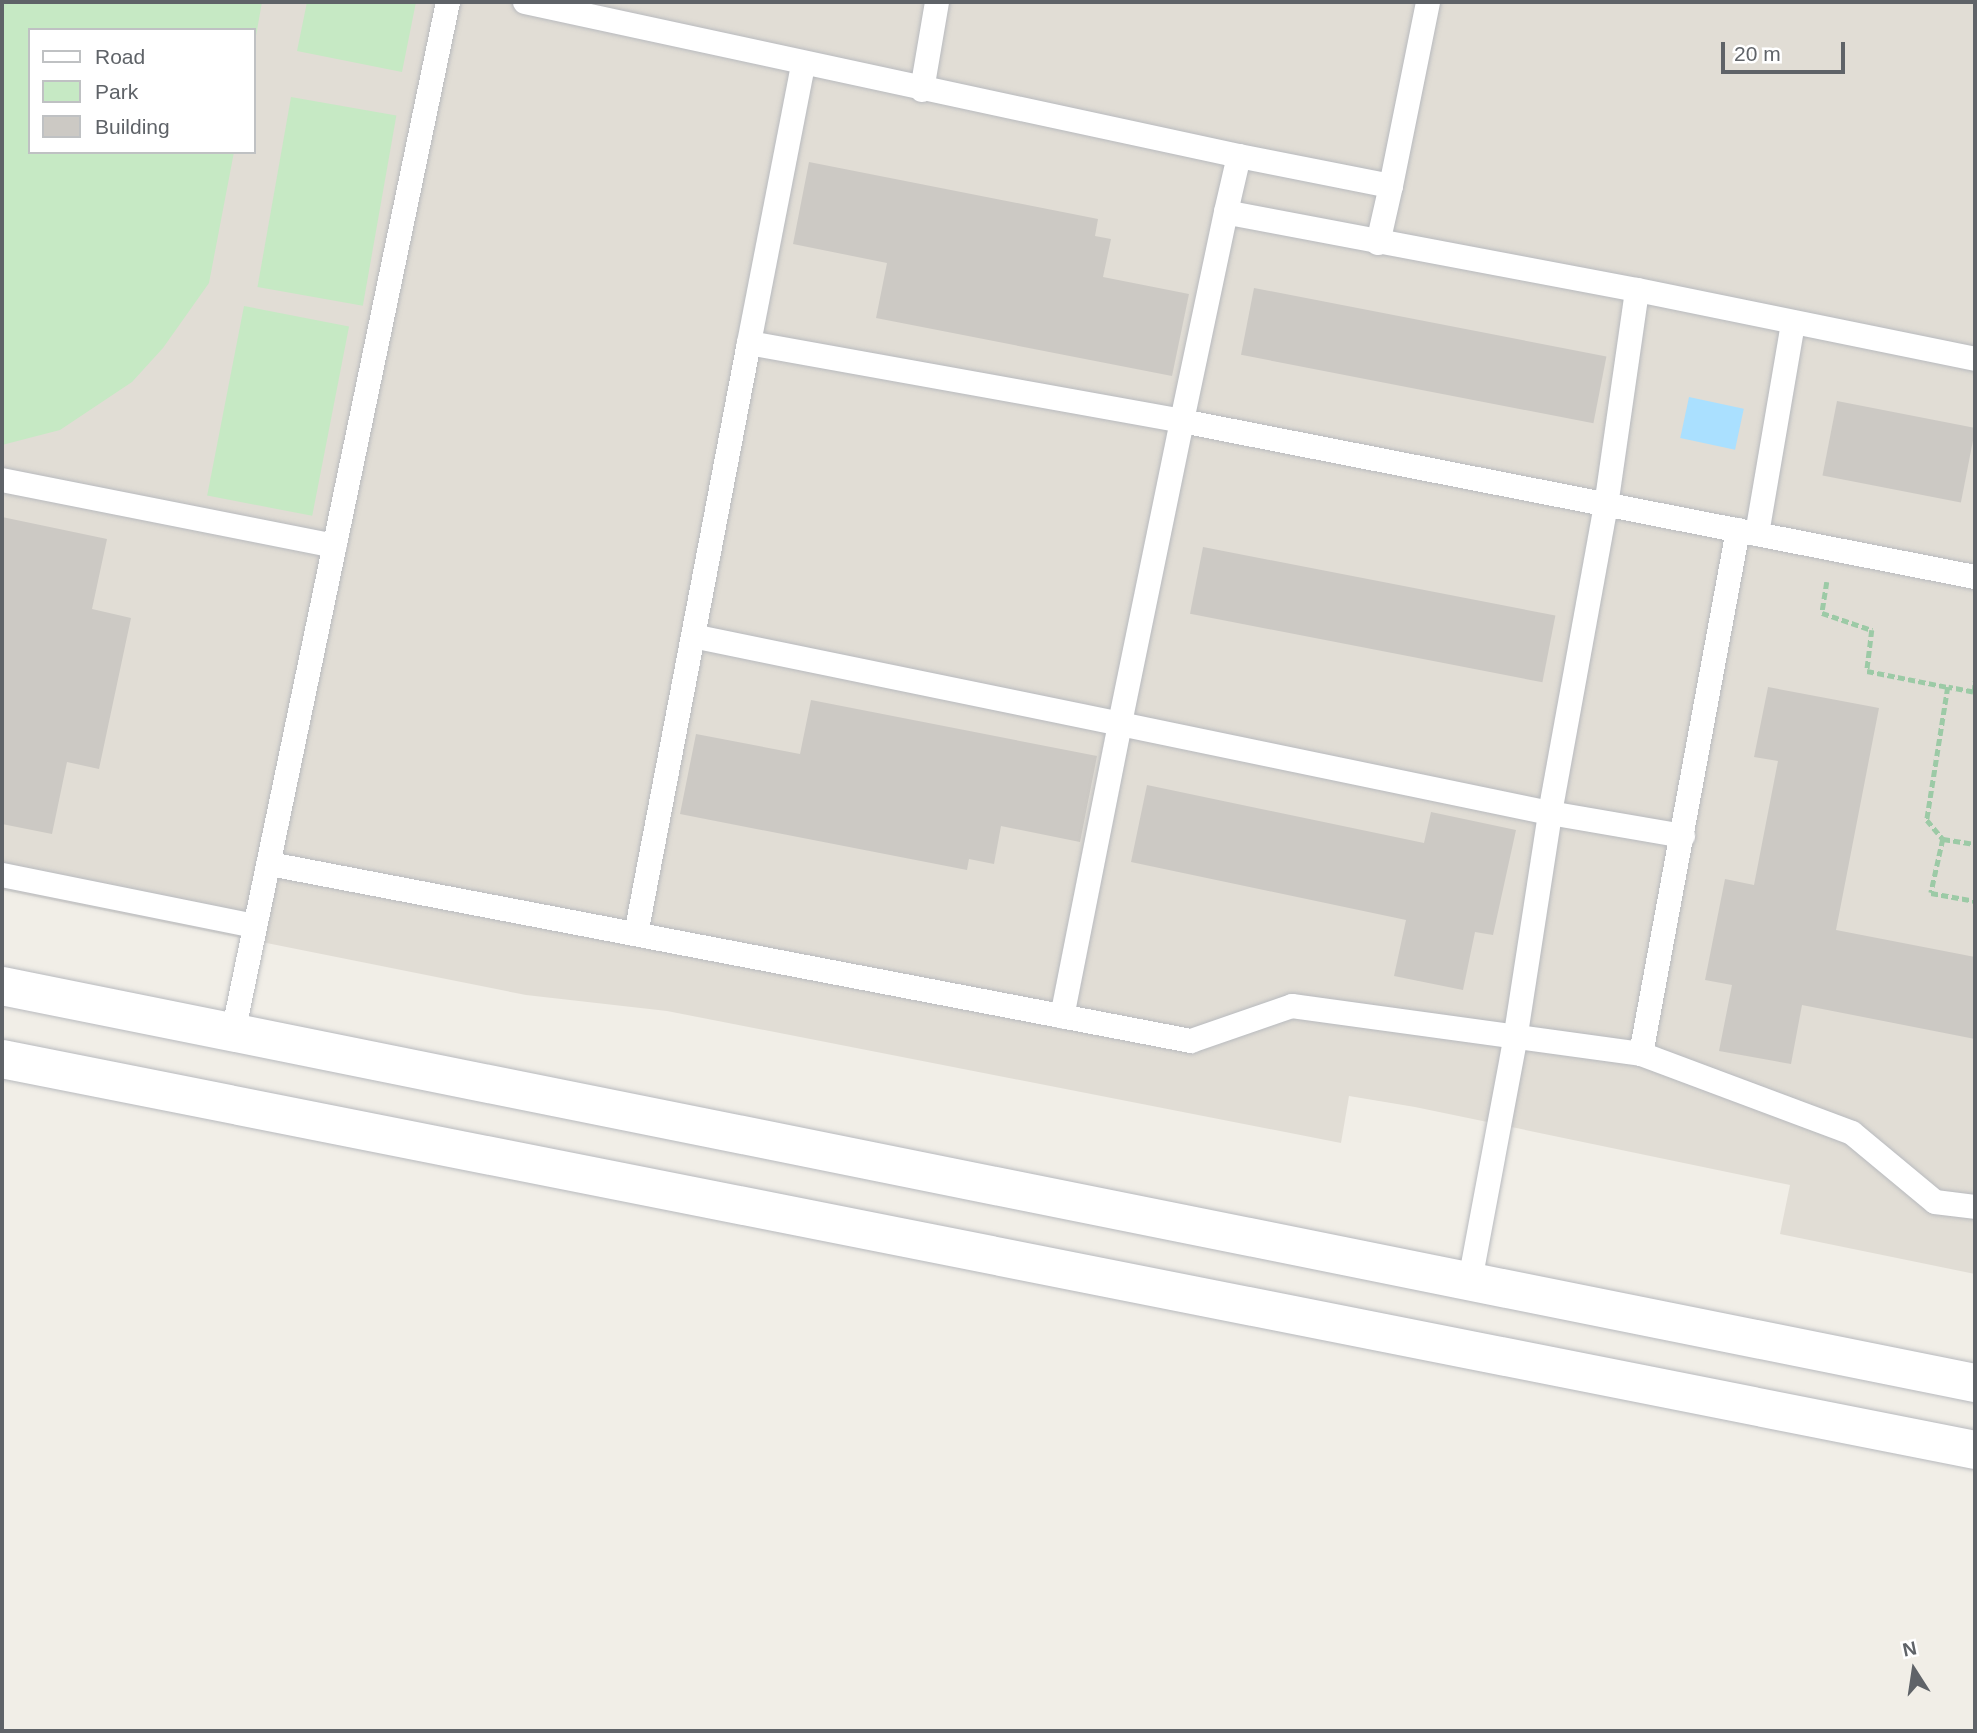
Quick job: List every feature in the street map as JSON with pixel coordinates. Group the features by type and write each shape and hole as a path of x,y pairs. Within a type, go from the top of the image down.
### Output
{"street":[{"path":"2,986 1975,1383"},
{"path":"2,1059 1975,1450"}],"lane":[{"path":"233,1033 448,2"},
{"path":"525,2 922,90 1391,186"},
{"path":"922,90 937,2"},
{"path":"1378,243 1428,2"},
{"path":"636,934 696,637 803,64"},
{"path":"1062,1016 1182,421 1239,156"},
{"path":"1226,212 1378,243 1637,290 1793,324 1975,359"},
{"path":"1470,1281 1515,1040 1550,813 1606,506 1637,290"},
{"path":"1641,1054 1683,836 1793,324"},
{"path":"749,343 1182,421 1975,577"},
{"path":"2,480 335,546"},
{"path":"696,637 1550,813 1683,836"},
{"path":"270,864 1191,1041 1292,1006 1515,1040 1641,1054 1852,1133 1935,1202 1975,1207"},
{"path":"2,875 254,926"}],"path":[{"path":"1833,549 1822,613 1872,630 1867,671 1974,692 1975,681"},
{"path":"1948,687 1927,820 1943,839 1975,844"},
{"path":"1943,839 1931,893 1975,901"}],"shaded area":[{"path":"2,2 1975,2 1975,1274 1780,1234 1790,1185 1415,1107 1349,1096 1341,1143 667,1011 526,995 2,890"}],"green space":[{"path":"2,2 262,2 256,36 256,28 28,28 28,154 234,154 209,283 163,348 132,382 60,430 2,445"},
{"path":"307,2 416,2 402,72 297,51"},
{"path":"291,97 396,116 363,306 257,287"},
{"path":"244,306 349,326 312,516 207,495"}],"water":[{"path":"1689,397 1744,409 1735,450 1680,438"}],"building":[{"path":"809,162 1098,219 1095,236 1111,239 1103,277 1189,294 1172,376 876,318 887,263 793,244"},
{"path":"1254,288 1606,357 1593,423 1241,355"},
{"path":"1837,401 1975,428 1961,503 1822,476"},
{"path":"2,517 107,539 92,609 131,618 99,769 67,762 52,834 2,824"},
{"path":"1203,547 1555,616 1542,682 1190,614"},
{"path":"1768,687 1879,708 1836,930 1975,957 1975,1039 1802,1005 1791,1064 1719,1051 1732,985 1705,980 1725,879 1754,885 1778,761 1754,757"},
{"path":"811,700 1097,756 1080,842 1001,826 994,864 969,859 967,870 680,814 696,734 800,754"},
{"path":"1147,785 1424,843 1431,812 1516,830 1493,935 1475,932 1463,990 1394,976 1406,920 1131,862"}]}
